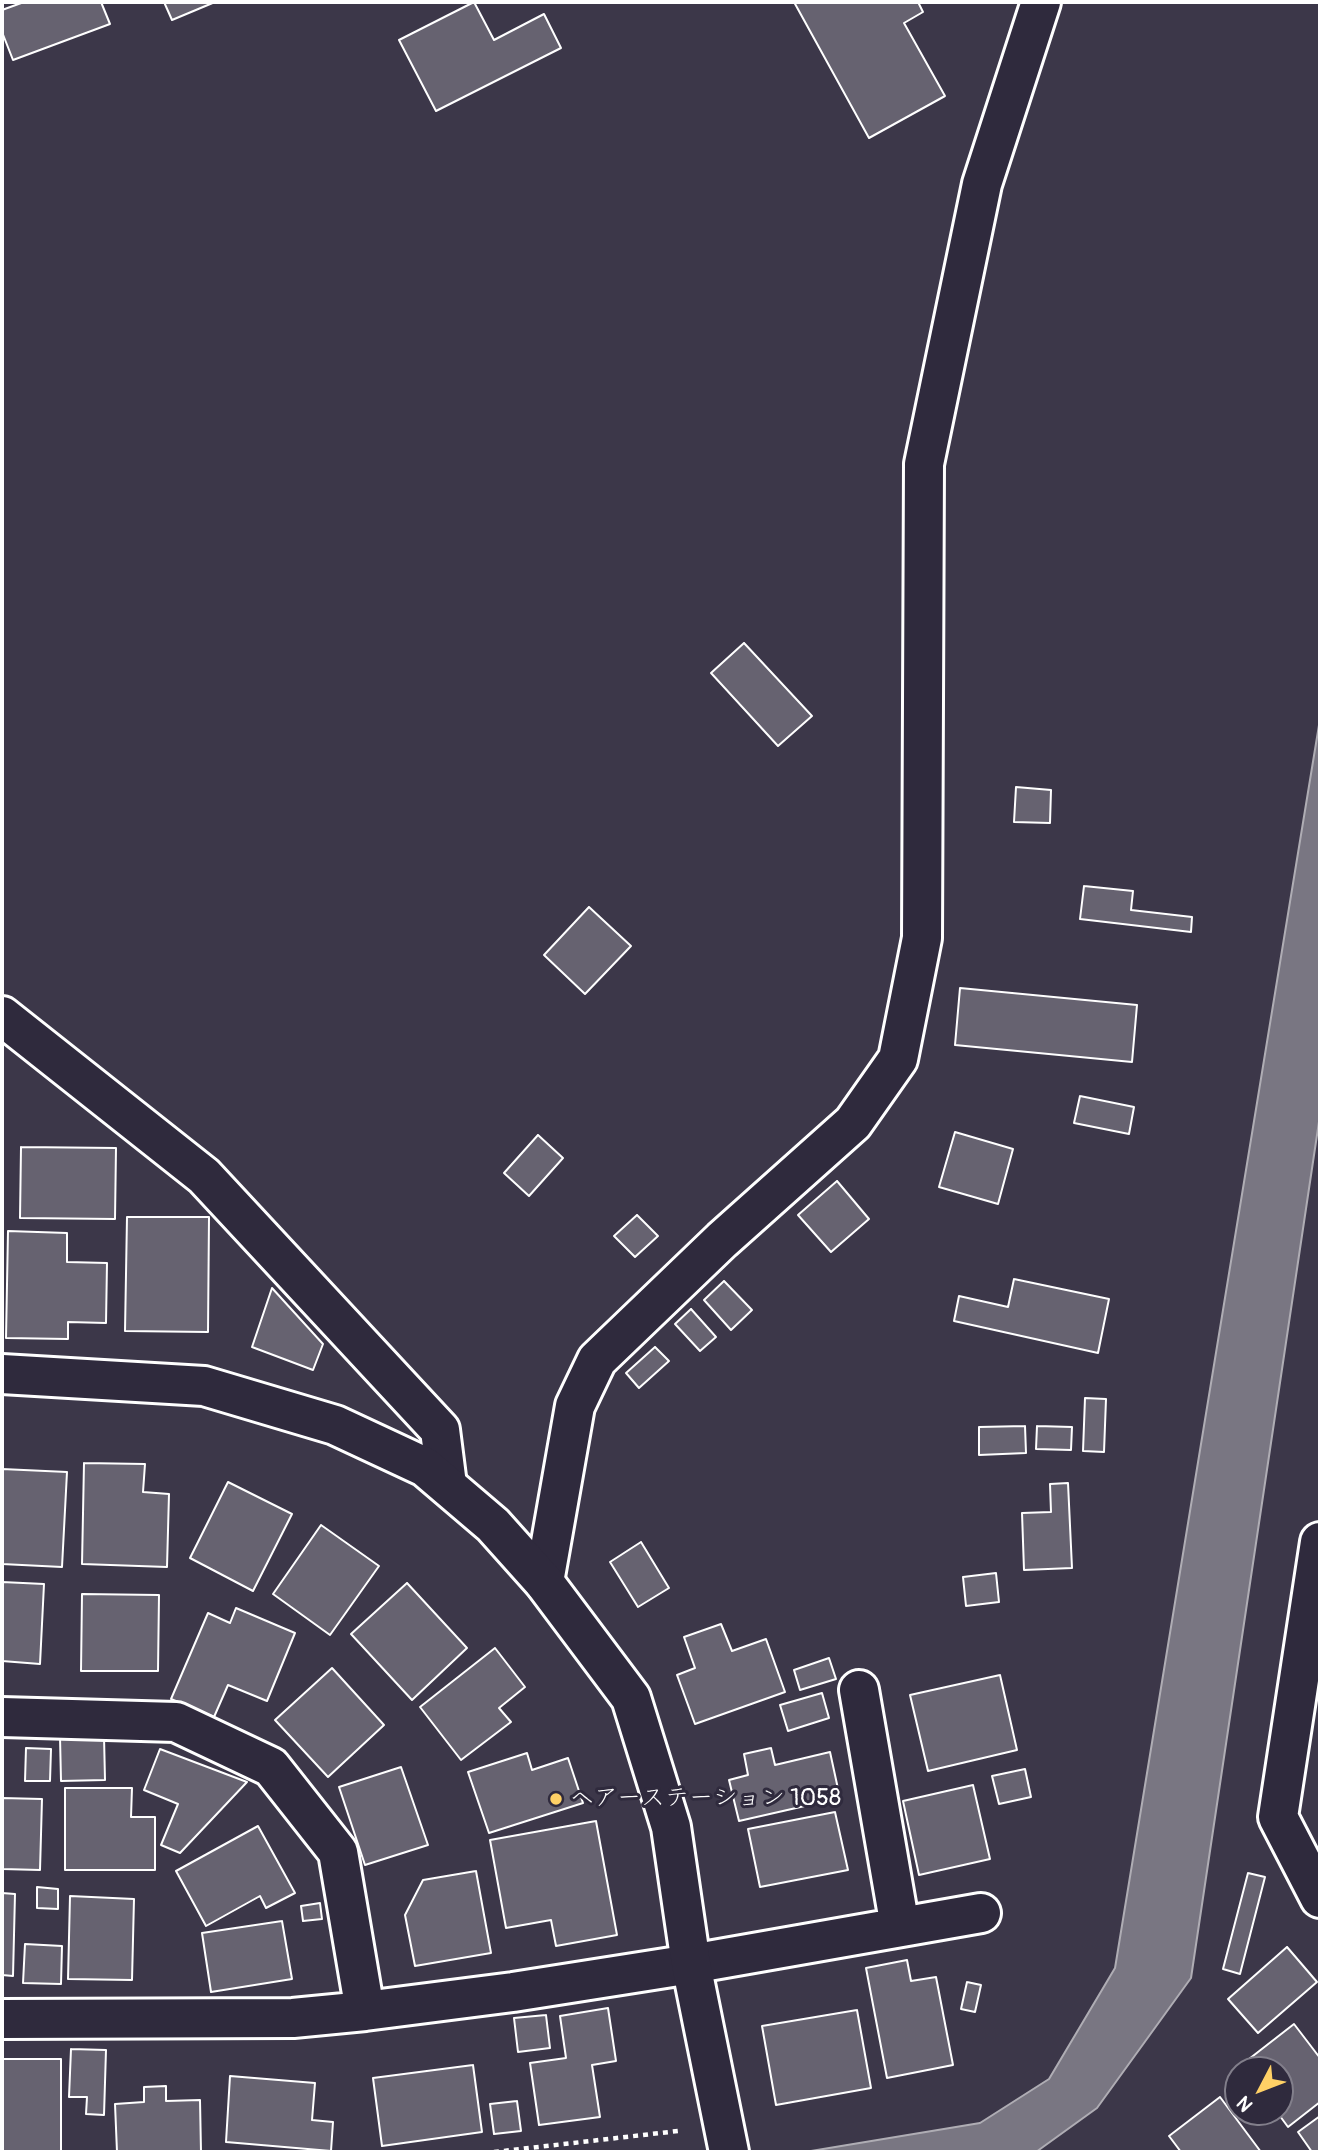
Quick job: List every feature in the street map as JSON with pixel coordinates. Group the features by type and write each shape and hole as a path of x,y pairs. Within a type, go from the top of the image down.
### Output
{"street":[{"path":"544,1582 575,1406 597,1360 722,1240 853,1124 898,1059 922,938 925,464 982,184 1041,2"},
{"path":"2,1016 204,1176 440,1430 447,1485"},
{"path":"2,1374 204,1385 335,1425 425,1467 493,1525 544,1582 631,1698 671,1826 691,1964 727,2140"},
{"path":"1320,1542 1278,1817 1320,1898"},
{"path":"859,1690 900,1927"},
{"path":"2,1717 176,1722 271,1767 338,1852 365,2011"},
{"path":"2,2019 293,2018 365,2011 513,1992 691,1964 981,1913"}],"path":[{"path":"494,2152 727,2140"}],"shaded area":[{"path":"1320,719 1320,1115 1191,1978 1097,2108 1036,2152 805,2152 980,2123 1049,2079 1115,1968"}],"building":[{"path":"24,2 101,2 110,24 13,60 2,32 2,10"},
{"path":"164,2 215,2 172,20"},
{"path":"474,2 494,40 544,14 561,48 436,111 399,40"},
{"path":"794,2 918,2 923,12 904,23 945,96 869,138"},
{"path":"744,643 812,716 778,746 711,673"},
{"path":"1016,787 1051,790 1050,823 1014,822"},
{"path":"1084,886 1133,891 1131,910 1192,917 1191,932 1080,919"},
{"path":"589,907 631,946 585,994 544,955"},
{"path":"960,988 1137,1005 1132,1062 955,1045"},
{"path":"1080,1096 1134,1107 1129,1134 1074,1123"},
{"path":"955,1132 1013,1149 998,1204 939,1187"},
{"path":"538,1135 563,1158 529,1196 504,1173"},
{"path":"21,1147 116,1148 115,1219 20,1218"},
{"path":"837,1181 869,1219 831,1252 798,1215"},
{"path":"637,1215 658,1236 635,1257 614,1236"},
{"path":"127,1217 209,1217 208,1332 125,1331"},
{"path":"8,1231 67,1233 67,1262 107,1263 106,1323 68,1322 68,1339 6,1338"},
{"path":"1014,1279 1109,1299 1098,1353 954,1321 959,1296 1008,1307"},
{"path":"724,1281 752,1310 731,1330 704,1300"},
{"path":"272,1288 323,1344 313,1370 252,1347"},
{"path":"691,1309 716,1337 700,1351 675,1324"},
{"path":"655,1347 669,1361 639,1388 626,1373"},
{"path":"1085,1398 1106,1399 1104,1452 1083,1451"},
{"path":"1025,1426 1026,1453 979,1455 979,1427"},
{"path":"1037,1426 1072,1427 1071,1450 1036,1449"},
{"path":"84,1463 145,1464 143,1492 169,1494 167,1567 82,1564"},
{"path":"2,1469 67,1472 62,1567 2,1564"},
{"path":"228,1482 292,1514 253,1591 190,1558"},
{"path":"1068,1483 1072,1568 1024,1570 1022,1513 1051,1512 1050,1484"},
{"path":"321,1525 379,1566 330,1635 273,1594"},
{"path":"641,1542 669,1588 638,1607 610,1562"},
{"path":"996,1573 999,1602 966,1606 963,1577"},
{"path":"2,1582 44,1584 40,1664 2,1661"},
{"path":"407,1583 467,1648 412,1700 351,1634"},
{"path":"82,1594 159,1595 158,1671 81,1671"},
{"path":"236,1608 295,1633 267,1701 228,1685 214,1717 171,1699 208,1613 230,1623"},
{"path":"721,1624 732,1651 766,1639 785,1692 695,1724 677,1675 695,1668 684,1637"},
{"path":"495,1648 525,1687 499,1708 511,1722 461,1760 420,1707"},
{"path":"829,1658 836,1679 800,1690 794,1670"},
{"path":"332,1668 384,1725 328,1777 275,1720"},
{"path":"1000,1675 1017,1750 928,1771 910,1695"},
{"path":"822,1693 829,1718 788,1731 780,1705"},
{"path":"104,1736 105,1780 61,1781 60,1737"},
{"path":"26,1748 51,1749 50,1781 25,1781"},
{"path":"771,1748 775,1765 830,1752 840,1798 739,1821 729,1780 748,1775 744,1754"},
{"path":"160,1749 247,1782 180,1853 161,1845 178,1804 144,1790"},
{"path":"527,1753 532,1770 568,1758 583,1803 489,1833 468,1772"},
{"path":"401,1767 428,1845 365,1865 339,1787"},
{"path":"1025,1769 1031,1797 999,1804 992,1776"},
{"path":"973,1785 990,1859 919,1875 903,1801"},
{"path":"65,1788 132,1788 131,1817 155,1817 155,1870 65,1870"},
{"path":"2,1798 42,1799 40,1870 2,1869"},
{"path":"835,1812 848,1870 760,1887 748,1829"},
{"path":"596,1821 617,1935 556,1946 551,1920 506,1928 490,1840"},
{"path":"258,1826 295,1893 266,1908 260,1896 206,1926 176,1871"},
{"path":"476,1871 491,1953 415,1966 405,1915 423,1880"},
{"path":"1248,1873 1265,1877 1240,1974 1223,1969"},
{"path":"37,1887 58,1889 58,1909 37,1908"},
{"path":"2,1893 15,1894 13,1976 2,1975"},
{"path":"70,1896 134,1899 132,1980 68,1979"},
{"path":"320,1903 322,1919 303,1921 301,1906"},
{"path":"282,1921 292,1979 211,1992 202,1933"},
{"path":"25,1944 62,1946 61,1984 23,1983"},
{"path":"1287,1947 1317,1982 1258,2033 1228,1999"},
{"path":"907,1960 911,1981 936,1977 953,2065 887,2078 866,1968"},
{"path":"967,1982 981,1985 975,2012 961,2009"},
{"path":"608,2008 616,2061 592,2065 600,2117 539,2125 530,2063 566,2058 560,2016"},
{"path":"857,2010 871,2088 776,2105 762,2026"},
{"path":"546,2015 550,2048 518,2052 514,2018"},
{"path":"1294,2024 1320,2058 1320,2102 1294,2122 1294,2056 1253,2056"},
{"path":"71,2049 106,2050 104,2115 86,2114 87,2097 69,2097"},
{"path":"2,2059 61,2059 61,2152 2,2152"},
{"path":"473,2065 482,2132 382,2146 373,2078"},
{"path":"230,2076 315,2083 312,2120 333,2122 331,2151 226,2142"},
{"path":"166,2086 166,2101 200,2100 201,2152 117,2152 115,2104 144,2102 144,2087"},
{"path":"1220,2097 1224,2102 1224,2126 1242,2126 1261,2152 1181,2152 1169,2136"},
{"path":"517,2101 521,2131 494,2134 490,2104"},
{"path":"1320,2116 1320,2152 1312,2152 1298,2132"}],"place":[{"name":"ヘアーステーション 1058","path":"556,1799"}]}
